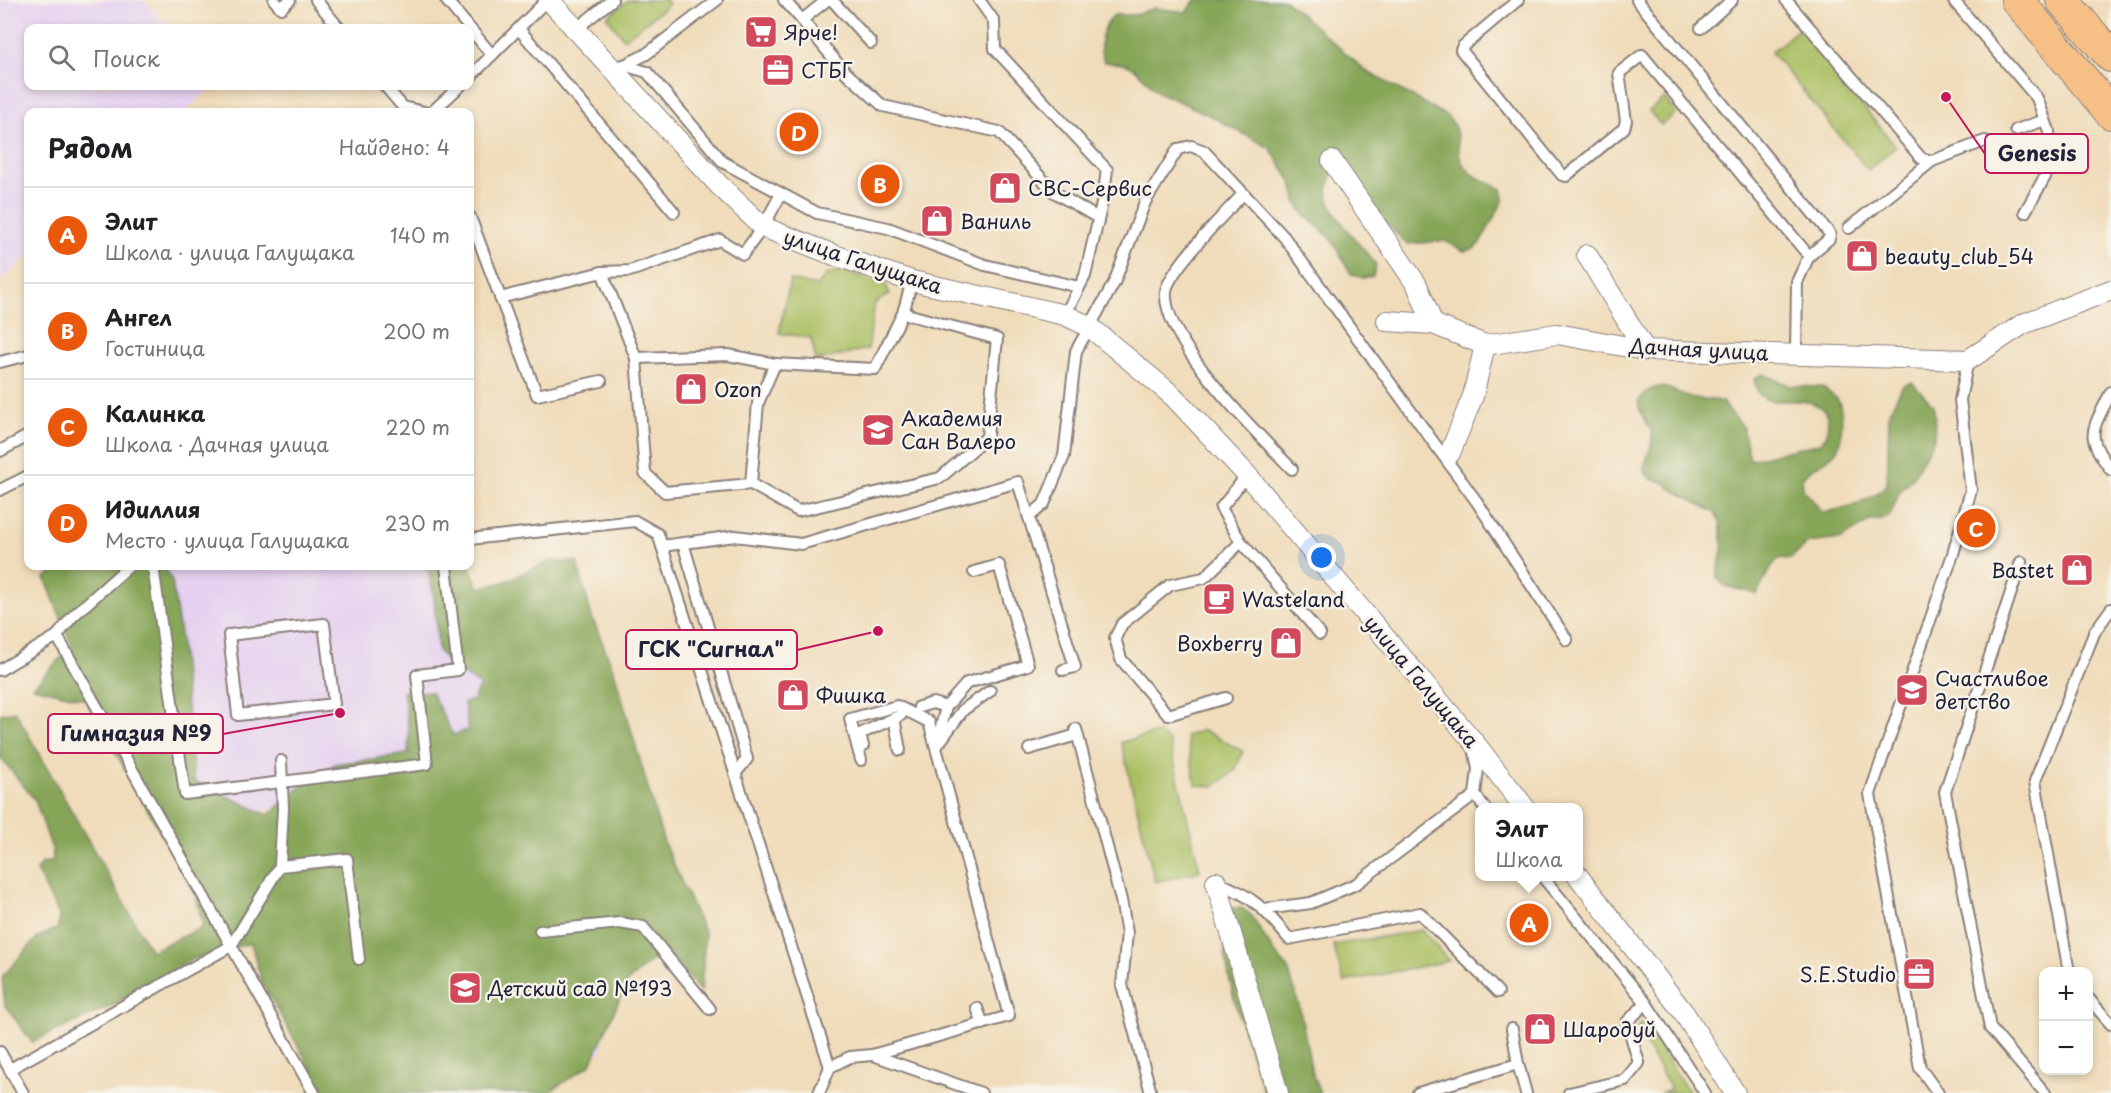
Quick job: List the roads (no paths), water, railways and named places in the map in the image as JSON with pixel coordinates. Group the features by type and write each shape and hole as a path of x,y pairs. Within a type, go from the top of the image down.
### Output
{"main road":[{"path":"2017,0 2111,113"},
{"path":"2062,0 2111,56"}],"street":[{"name":"улица Галущака","path":"548,0 575,30 617,68 718,185 763,227 834,255 912,281 1065,315 1090,327 1173,396 1247,475 1473,741 1522,803"},
{"path":"1332,161 1417,285 1433,324"},
{"path":"1587,255 1645,350"},
{"path":"1968,360 2023,324 2111,290"},
{"path":"1388,321 1433,324 1485,345 1473,396 1450,453"},
{"name":"Дачная улица","path":"1485,345 1557,334 1645,350 1968,360"},
{"path":"1582,881 1684,1013 1735,1093"},
{"path":"1216,882 1278,1093"}],"lane":[{"path":"274,0 281,8 290,0"},
{"path":"316,0 336,24"},
{"path":"446,0 466,24"},
{"path":"474,73 548,0"},
{"path":"575,30 612,0"},
{"path":"617,68 645,55 717,0"},
{"path":"784,0 843,70 883,106 999,132 1054,192 1098,218"},
{"path":"802,20 827,0"},
{"path":"832,0 871,43"},
{"path":"980,0 993,21 995,50 1107,170 1085,276 1065,315"},
{"path":"1518,0 1462,46 1461,50 1562,175 1566,176 1624,128 1626,121 1619,73 1642,55 1809,256"},
{"path":"1637,0 1830,234 1829,239 1809,256 1797,282 1796,354"},
{"path":"1701,28 1732,0"},
{"path":"1786,0 1921,158 1932,161"},
{"path":"1953,0 2037,98 2049,131 2051,166 2025,212"},
{"path":"519,29 674,212"},
{"path":"474,33 492,55"},
{"path":"617,68 647,72 723,162 817,213 888,228 985,265 1079,287"},
{"path":"389,90 403,107 407,108"},
{"path":"436,108 456,90"},
{"path":"2016,130 2045,120"},
{"path":"1849,228 1932,161 1985,141"},
{"path":"1029,517 1044,504 1064,456 1070,380 1076,351 1114,283 1145,202 1178,149 1191,146 1204,151 1284,237 1477,502 1567,640"},
{"path":"500,298 602,272 630,271 720,240 742,254 763,227 781,194"},
{"path":"1243,194 1176,272 1166,291 1174,325 1214,387 1292,469"},
{"path":"474,228 537,395 601,381"},
{"path":"602,272 636,358 645,473 664,492 751,484 798,511 939,478 987,437 997,339 903,313"},
{"path":"636,358 728,355 775,364 875,369 903,313 912,281"},
{"path":"0,363 24,356"},
{"path":"1938,1093 1920,1068 1870,794 1953,554 1971,490 1960,399 1968,360"},
{"path":"751,484 758,403 775,364"},
{"path":"2111,392 2092,432 2096,451 2111,470"},
{"path":"0,451 24,438"},
{"path":"1247,475 1221,508 1240,542 1320,634"},
{"path":"0,490 24,478"},
{"path":"662,546 735,536 801,544 1018,482 1075,667 1063,670"},
{"path":"474,539 635,521 658,534 830,1066 819,1093"},
{"path":"1226,698 1168,715 1121,659 1115,638 1122,624 1170,585 1204,578 1240,542"},
{"path":"683,543 747,759 735,774"},
{"path":"2021,562 1945,792 1990,1028 2045,1093"},
{"path":"936,747 946,707 967,683 1028,665 999,565 974,573"},
{"path":"0,670 57,636 73,616 125,570"},
{"path":"154,570 185,794 427,764 417,675 458,670 446,570"},
{"path":"2068,967 2035,781 2095,631 2111,609"},
{"path":"324,624 334,704 238,715 229,635 324,624"},
{"path":"57,636 314,1093"},
{"path":"936,747 963,710 990,691"},
{"path":"919,707 933,703 946,707"},
{"path":"830,1066 850,1057 872,1055 1009,1016 929,722 897,706 850,719 864,760 860,734 897,717 900,750"},
{"path":"1029,749 1077,732 1122,903 1127,933 1122,985 1151,1093"},
{"path":"1473,741 1478,769 1475,795 1482,803"},
{"path":"10,1069 231,946 280,866 283,782 281,761"},
{"path":"1265,909 1311,903 1356,884 1475,795"},
{"path":"280,866 347,859 359,959"},
{"path":"1546,881 1646,1003 1705,1093"},
{"path":"1216,882 1241,891 1265,909 1289,939 1420,913 1498,992"},
{"path":"540,931 620,923 644,927 710,1009"},
{"path":"1569,1093 1624,1080 1638,1063 1627,1022 1646,1003"},
{"path":"2093,1004 2111,1024"},
{"path":"977,1008 983,1024"},
{"path":"1512,1029 1518,1065 1526,1093"},
{"path":"0,1052 23,1093"},
{"path":"872,1055 981,1093"},
{"path":"1418,1093 1518,1065"}],"place":[{"name":"Ярче!","path":"761,32"},
{"name":"СТБГ","path":"778,70"},
{"name":"Genesis","path":"1946,97"},
{"name":"Идиллия","path":"799,132"},
{"name":"Ангел","path":"880,184"},
{"name":"СВС-Сервис","path":"1005,188"},
{"name":"Ваниль","path":"937,221"},
{"name":"beauty_club_54","path":"1862,256"},
{"name":"Ozon","path":"691,389"},
{"name":"Академия Сан Валеро","path":"878,430"},
{"name":"Калинка","path":"1976,528"},
{"name":"Bastet","path":"2077,570"},
{"name":"Wasteland","path":"1219,599"},
{"name":"ГСК \"Сигнал\"","path":"878,631"},
{"name":"Boxberry","path":"1286,643"},
{"name":"Счастливое детство","path":"1912,690"},
{"name":"Фишка","path":"793,695"},
{"name":"Гимназия №9","path":"340,713"},
{"name":"Элит","path":"1529,923"},
{"name":"S.E.Studio","path":"1919,974"},
{"name":"Детский сад №193","path":"465,988"},
{"name":"Шародуй","path":"1540,1029"}]}
